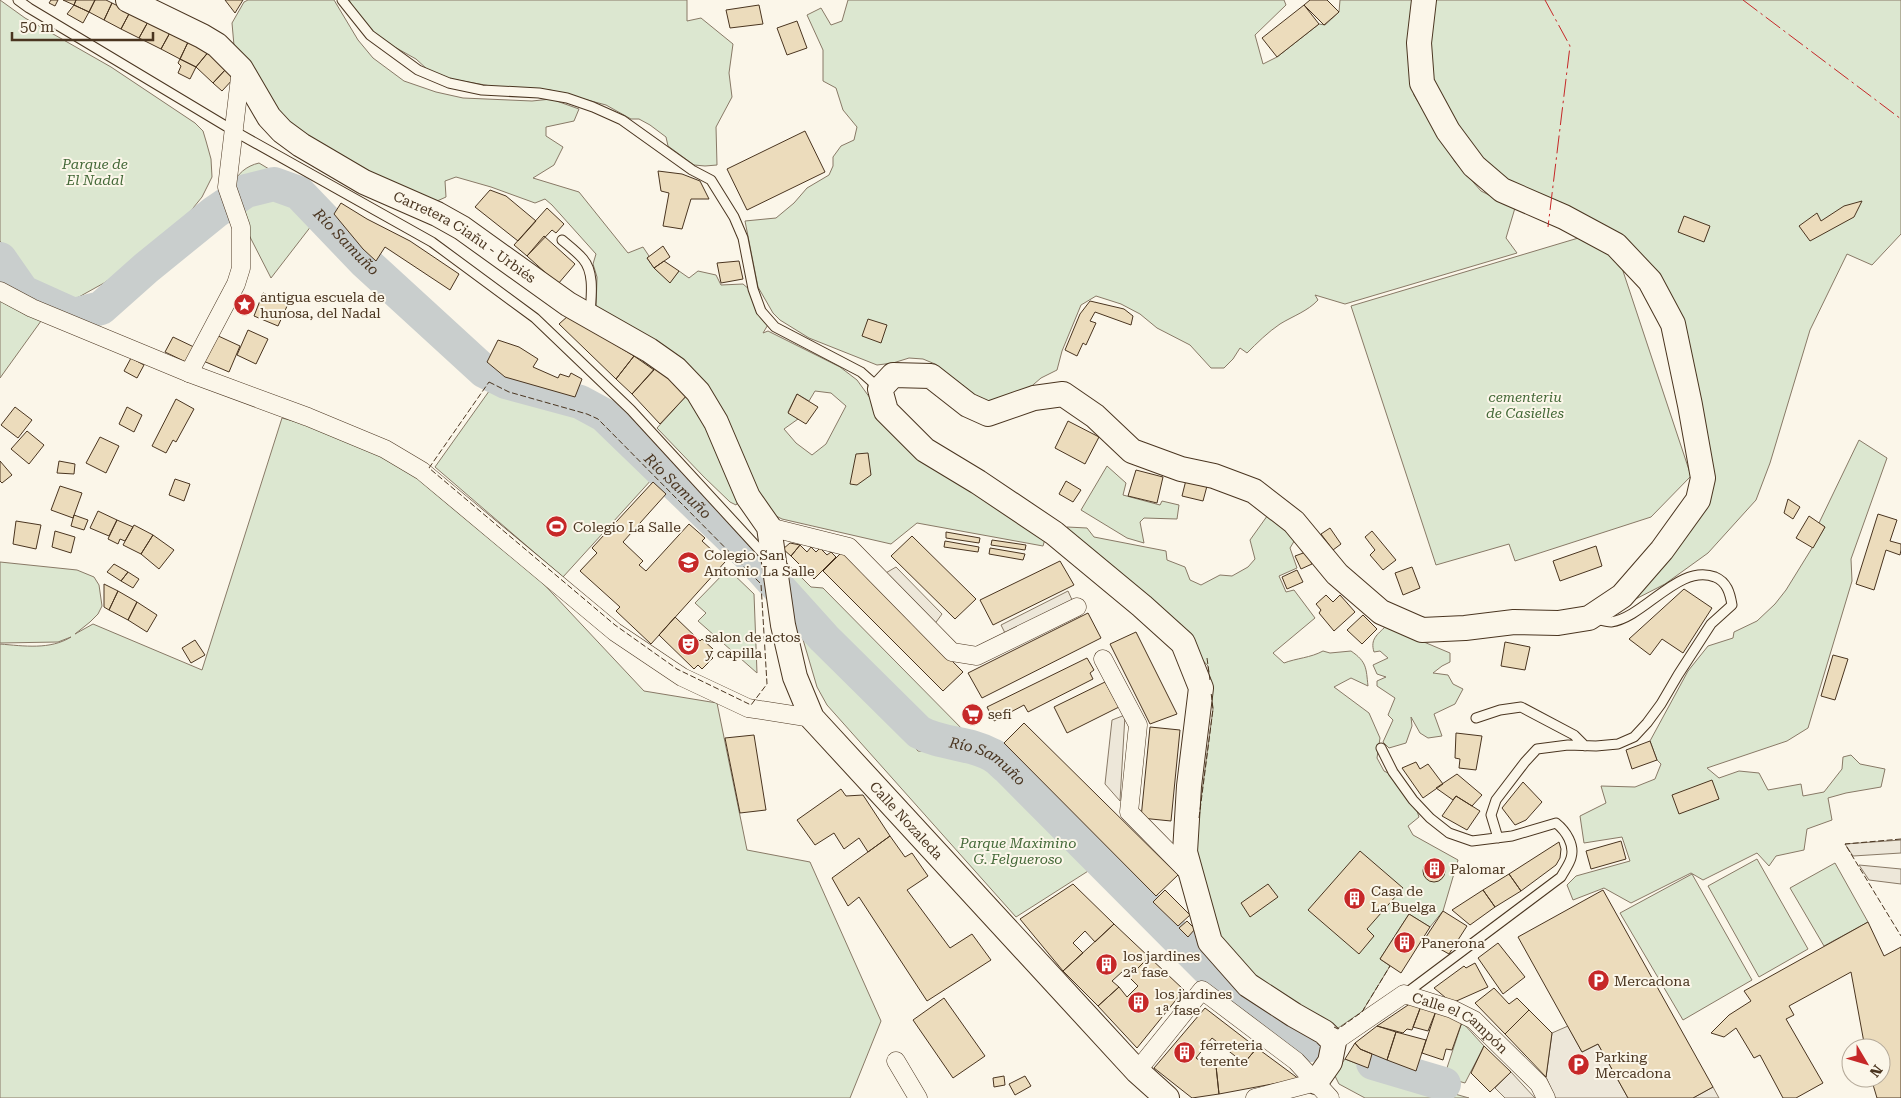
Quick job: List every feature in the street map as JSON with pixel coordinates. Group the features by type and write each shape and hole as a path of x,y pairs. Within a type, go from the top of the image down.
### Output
{"street":[{"name":"Carretera Ciañu - Urbiés","path":"128,0 217,45 241,69 269,117 282,131 295,140 364,182 437,214 462,228 568,304 649,350 676,370 698,392 716,422 748,496 764,521"},
{"path":"1323,1090 1334,1042 1324,1032 1294,1016 1248,985 1210,942 1185,852 1189,786 1201,688 1183,643 1142,606 1054,533 978,482 925,450 886,411 880,389 893,375 931,376 968,405 988,414 1034,398 1063,394 1095,416 1132,451 1181,469 1214,476 1254,491 1294,522 1337,574 1381,612 1422,630 1465,628 1514,622 1558,623 1589,618 1622,596 1662,550 1698,500 1703,478 1673,324 1650,281 1616,245 1564,217 1502,190 1474,166 1448,131 1422,83 1419,44 1424,0"},
{"path":"189,373 236,284 241,268 241,226 227,187 241,69"},
{"path":"0,291 32,308 189,373 308,417 385,449 422,471 615,632 682,677 748,708 812,718"},
{"path":"764,521 849,547 952,652 977,656 1077,607"},
{"name":"Calle Nozaleda","path":"764,521 795,678 812,718 1137,1071 1167,1098"},
{"path":"1102,659 1138,725 1129,812 1191,875"},
{"path":"1137,1071 1202,990 1296,1061 1323,1090"},
{"name":"Calle el Campón","path":"1334,1042 1404,994 1452,1009 1474,1020 1539,1084 1546,1098"},
{"path":"910,1098 896,1061 918,1098"},
{"path":"1256,1098 1323,1090"}],"lane":[{"path":"18,0 234,131 432,242 534,318 631,410 774,565"},
{"path":"342,0 370,35 396,56 418,70 449,83 482,90 539,93 567,98 593,107 622,120 692,170 711,180 734,217 743,238 753,289 761,311 775,327 861,372 880,389"},
{"path":"562,240 584,259 588,267 592,287 590,316"},
{"path":"1498,838 1491,814 1496,800 1537,749 1568,745 1618,744 1634,737 1661,704 1711,624 1732,605 1730,591 1720,579 1706,573 1690,576 1626,616 1610,622 1589,618"},
{"path":"1476,718 1500,710 1521,707 1574,735 1585,746"},
{"path":"1381,748 1393,772 1413,800 1430,818 1449,833 1472,841 1512,836 1556,823 1564,829 1571,844 1571,858 1561,876 1404,994"}],"green space":[{"name":"Parque de El Nadal","path":"0,0 25,18 111,67 195,123 203,131 211,159 212,177 202,197 185,218 160,243 104,283 77,298 63,299 34,285 0,241"},
{"path":"248,0 334,0 358,40 373,58 404,81 436,92 463,98 532,101 551,99 579,109 574,121 546,127 546,136 563,147 554,165 533,178 579,192 628,253 643,247 649,256 647,258 654,268 670,282 679,271 689,278 698,271 716,275 721,285 743,284 750,290 769,323 763,333 768,331 840,367 857,380 883,416 1045,539 1043,546 917,523 891,544 782,519 772,514 766,508 710,393 596,309 597,277 593,264 596,254 552,205 545,199 535,203 456,177 445,181 446,197 426,206 305,142 235,57 232,23 244,2","holes":["815,391 831,393 846,406 826,444 812,455 796,443 784,429 798,419 788,412 797,394 809,401"]},
{"path":"349,0 687,0 687,21 701,18 733,44 729,73 732,97 716,127 717,165 694,165 668,146 666,137 650,125 639,119 631,119 606,105 550,90 502,88 451,79 428,70 416,59 366,31"},
{"path":"848,0 1284,0 1286,5 1255,35 1263,64 1277,57 1319,24 1325,25 1339,12 1340,0 1414,0 1411,81 1414,95 1455,162 1481,191 1515,208 1506,238 1517,253 1345,304 1315,295 1318,300 1314,304 1276,327 1247,353 1240,348 1224,368 1211,368 1190,345 1157,328 1140,314 1121,304 1096,296 1081,305 1062,351 1057,370 1041,378 1009,402 975,401 970,391 935,364 923,359 909,358 877,365 809,338 780,320 773,313 758,287 745,221 776,218 794,203 807,188 829,175 833,166 833,157 841,146 854,140 857,127 843,110 836,88 823,81 823,50 807,15 821,8 831,25 842,21"},
{"path":"1433,0 1901,0 1901,234 1872,265 1847,254 1810,330 1770,463 1756,500 1708,553 1665,584 1624,605 1706,501 1669,293 1485,163 1455,124 1429,75"},
{"path":"259,163 269,169 279,181 279,195 305,207 315,221 271,278 249,235 232,186 243,171"},
{"name":"cementeriu de Casielles","path":"1585,236 1618,256 1691,476 1651,517 1515,561 1509,544 1436,565 1351,306"},
{"path":"0,277 41,321 0,378"},
{"name":"Colegio La Salle","path":"492,387 509,396 594,422 653,478 563,577 435,467"},
{"path":"689,393 725,465 739,501 736,505 730,502 704,477 657,428"},
{"path":"282,418 334,432 399,465 462,511 523,562 644,691 717,703 747,850 810,862 881,1021 850,1098 0,1098 0,644 46,645 54,644 71,637 58,642 0,643 0,562 77,570 94,577 99,585 102,606 98,614 75,634 93,624 202,670"},
{"path":"1859,440 1887,458 1851,559 1852,581 1808,728 1787,741 1707,768 1719,778 1739,771 1759,773 1768,790 1801,784 1803,796 1824,792 1842,769 1843,757 1851,755 1860,764 1885,769 1881,787 1828,798 1832,820 1807,829 1804,850 1776,856 1769,866 1757,853 1703,880 1691,873 1631,903 1604,888 1573,900 1567,885 1576,876 1630,861 1622,837 1584,843 1580,816 1606,803 1601,786 1635,787 1655,779 1661,764 1657,760 1650,741 1688,671 1708,646 1733,638 1734,632 1757,621 1775,604 1786,590 1825,527 1819,523"},
{"path":"1107,466 1126,483 1123,495 1160,505 1162,501 1179,505 1177,519 1144,518 1140,522 1144,543 1127,538 1081,510"},
{"path":"1270,512 1296,538 1290,548 1297,568 1279,576 1286,592 1294,590 1315,618 1273,653 1284,663 1323,651 1330,653 1351,651 1363,662 1368,686 1351,678 1334,687 1369,713 1380,738 1377,758 1384,771 1390,774 1416,808 1419,817 1408,826 1413,835 1458,860 1443,911 1430,927 1409,914 1380,959 1390,966 1362,1012 1338,1029 1256,978 1217,932 1195,844 1213,709 1208,666 1168,622 1064,532 1067,527 1087,528 1094,537 1166,551 1167,560 1185,567 1190,580 1201,585 1220,575 1232,576 1248,567 1255,559 1250,540"},
{"path":"787,563 811,587 823,588 973,740 925,736 795,606"},
{"path":"728,569 754,594 757,673 698,621 706,613 695,603"},
{"name":"Parque Maximino G. Felgueroso","path":"799,626 918,751 974,754 996,764 1096,866 1016,917 827,705 817,687"},
{"path":"1386,626 1450,653 1450,662 1433,673 1448,675 1453,684 1463,689 1455,704 1434,714 1442,736 1428,738 1420,733 1411,717 1412,726 1406,743 1389,748 1383,742 1393,720 1388,715 1395,698 1377,686 1377,681 1386,677 1377,674 1373,665 1388,658 1380,651 1374,652 1373,644 1375,638"},
{"path":"1757,859 1808,949 1759,977 1708,886"},
{"path":"1835,863 1868,922 1824,946 1790,888"},
{"path":"1692,874 1752,980 1683,1020 1620,913"},
{"path":"1462,1022 1484,1046 1465,1083 1444,1077"},
{"path":"1345,1059 1384,1074 1469,1098 1365,1098 1339,1084 1334,1074"}],"shaded area":[{"path":"896,567 942,614 934,625 884,574"},
{"path":"1068,591 1073,602 1006,635 1001,625"},
{"path":"1125,715 1120,801 1105,784 1112,720"},
{"path":"1901,840 1901,853 1853,856 1845,844"},
{"path":"1859,865 1901,869 1901,884 1869,880"},
{"name":"Parking Mercadona","path":"1568,1026 1582,1052 1598,1044 1628,1098 1555,1098 1546,1077 1552,1033"},
{"path":"1511,1072 1535,1098 1505,1098 1495,1088"},
{"name":"Parking Mercadona","path":"1713,1087 1719,1098 1693,1098"}],"building":[{"path":"51,0 58,0 55,6 49,3"},
{"path":"63,0 76,0 74,5"},
{"path":"76,0 95,0 89,12 74,5"},
{"path":"95,0 106,0 112,3 104,20 89,12"},
{"path":"225,0 243,0 235,13"},
{"path":"1310,0 1327,0 1339,12 1324,25 1304,5"},
{"path":"112,3 130,12 121,29 104,20"},
{"path":"74,5 89,12 83,23 67,14"},
{"path":"759,5 763,24 730,28 726,10"},
{"path":"1304,5 1319,24 1277,57 1262,38"},
{"path":"130,12 149,20 139,38 121,29"},
{"path":"149,20 172,29 161,49 139,38"},
{"path":"797,21 807,48 787,55 777,28"},
{"path":"172,29 190,38 180,59 161,49"},
{"path":"190,38 211,49 196,67 180,59"},
{"path":"209,51 227,68 213,83 196,67"},
{"path":"180,59 196,67 190,79 178,73 181,66 178,63"},
{"path":"225,70 234,78 222,91 213,83"},
{"path":"805,131 825,172 747,210 727,169"},
{"path":"658,171 682,174 700,181 709,199 691,199 682,229 663,226 669,193 661,191"},
{"path":"490,190 506,196 536,221 518,241 475,207"},
{"path":"1862,201 1854,217 1810,241 1799,226 1817,213 1821,221 1844,206"},
{"path":"341,203 410,241 459,274 450,290 385,247 376,261 363,249 334,214"},
{"path":"547,208 564,224 556,233 552,230 527,256 514,245"},
{"path":"1684,216 1710,226 1704,242 1678,232"},
{"path":"544,236 575,264 558,284 527,256"},
{"path":"663,246 670,257 654,268 647,258"},
{"path":"664,261 679,271 670,283 654,268"},
{"path":"739,261 743,279 721,283 717,263"},
{"path":"263,293 288,304 278,326 254,316"},
{"path":"1090,301 1124,309 1133,316 1131,325 1095,312 1090,321 1096,323 1086,345 1083,343 1077,356 1065,350 1080,314"},
{"path":"568,316 634,356 616,379 559,324"},
{"path":"868,319 887,325 881,343 862,336"},
{"path":"248,330 268,339 256,364 237,355"},
{"path":"214,334 240,346 229,372 201,360"},
{"path":"173,337 196,348 188,363 165,352"},
{"path":"498,340 519,347 538,359 533,367 558,378 560,374 569,377 571,373 582,379 575,397 505,377 487,362"},
{"path":"634,356 654,370 632,394 616,379"},
{"path":"131,358 144,365 137,378 124,371"},
{"path":"656,367 689,393 660,424 632,394"},
{"path":"797,394 818,407 806,424 788,413"},
{"path":"176,399 194,409 176,442 173,440 166,453 152,446"},
{"path":"15,407 32,420 18,438 1,425"},
{"path":"127,407 142,415 134,432 119,424"},
{"path":"1068,421 1099,437 1085,464 1055,448"},
{"path":"27,431 44,445 29,464 11,449"},
{"path":"100,437 119,446 106,473 86,463"},
{"path":"868,453 871,475 857,485 850,484 856,454"},
{"path":"0,461 12,475 2,483 0,481"},
{"path":"59,461 75,464 74,474 57,473"},
{"path":"1136,470 1163,477 1157,503 1128,496"},
{"path":"175,479 190,484 184,501 169,495"},
{"path":"1186,480 1207,486 1203,501 1182,496"},
{"path":"1066,481 1081,490 1073,502 1059,494"},
{"name":"Colegio San Antonio La Salle","path":"653,482 666,494 623,542 643,561 639,565 646,571 689,524 705,538 702,541 725,562 651,644 616,611 620,607 580,571 597,553 592,548"},
{"path":"60,486 82,493 73,518 51,510"},
{"path":"1788,499 1800,507 1793,519 1784,513"},
{"path":"98,511 117,520 109,536 90,528"},
{"path":"1878,514 1897,520 1890,541 1901,544 1901,550 1900,555 1886,550 1874,590 1856,584"},
{"path":"74,515 88,520 84,530 71,526"},
{"path":"1809,516 1825,527 1813,548 1796,538"},
{"path":"117,520 133,527 125,541 120,539 118,544 108,539"},
{"path":"16,521 41,525 36,549 13,544"},
{"path":"134,525 153,535 141,554 123,545"},
{"path":"1330,528 1341,544 1333,550 1321,534"},
{"path":"55,531 75,537 71,553 52,547"},
{"path":"1372,531 1396,560 1383,570 1370,555 1375,550 1365,537"},
{"path":"946,532 980,538 979,543 946,538"},
{"path":"153,535 174,550 159,569 141,554"},
{"path":"912,536 976,599 955,619 891,556"},
{"path":"992,540 1026,545 1025,550 991,545"},
{"path":"945,541 979,547 978,552 944,547"},
{"path":"790,543 800,545 791,556 783,549"},
{"path":"800,545 807,552 811,547 816,552 820,548 827,555 831,552 836,557 814,579 791,556"},
{"path":"1596,546 1602,566 1560,581 1553,561"},
{"path":"990,548 1025,554 1023,560 989,554"},
{"path":"843,551 963,672 943,691 823,571"},
{"path":"1306,552 1312,564 1301,569 1295,556"},
{"path":"1060,561 1074,585 993,625 980,600"},
{"path":"114,564 128,572 121,581 107,572"},
{"path":"1412,567 1420,588 1403,595 1395,573"},
{"path":"1297,570 1303,582 1287,589 1282,577"},
{"path":"128,572 139,579 133,588 121,581"},
{"path":"104,584 118,591 109,610 104,607"},
{"path":"1684,589 1712,608 1683,653 1662,639 1650,655 1629,639"},
{"path":"118,591 137,602 128,620 109,610"},
{"path":"1326,595 1333,602 1340,595 1355,612 1334,631 1319,613 1321,610 1316,604"},
{"path":"137,602 157,615 147,632 128,620"},
{"path":"1088,613 1101,638 982,698 968,673"},
{"path":"1363,615 1377,629 1362,644 1347,630"},
{"name":"salon de actos y capilla","path":"675,617 700,641 702,639 713,649 709,654 713,658 702,669 698,665 694,669 659,635"},
{"path":"1136,632 1177,714 1150,724 1110,644"},
{"path":"195,640 205,655 191,663 182,648"},
{"path":"1505,642 1530,647 1525,670 1501,666"},
{"path":"1833,655 1848,659 1835,700 1821,696"},
{"path":"1087,658 1094,670 1090,673 1093,679 1028,712 1024,705 994,721 987,707"},
{"path":"1105,682 1119,707 1067,733 1054,707"},
{"name":"sefi","path":"977,706 981,716 968,722 963,712"},
{"path":"1024,723 1178,875 1156,896 1004,743"},
{"path":"1150,727 1180,730 1171,821 1141,818"},
{"path":"1456,733 1482,736 1476,770 1459,768 1460,759 1455,758"},
{"path":"754,735 766,810 740,813 725,738"},
{"path":"1650,741 1657,760 1632,769 1626,750"},
{"path":"1416,762 1420,769 1428,764 1443,784 1423,798 1402,768"},
{"path":"1457,774 1482,795 1472,806 1456,796 1453,800 1436,788"},
{"path":"1712,780 1719,799 1679,814 1672,795"},
{"path":"1523,782 1542,802 1526,820 1515,825 1502,808"},
{"path":"841,789 846,796 863,795 890,836 868,852 859,838 844,849 834,833 815,845 797,820"},
{"path":"1456,796 1480,811 1467,830 1442,816"},
{"path":"890,836 905,857 912,853 928,876 907,890 950,948 972,934 991,960 927,1001 859,897 848,906 832,878"},
{"path":"1621,841 1626,859 1591,869 1586,851"},
{"path":"1559,842 1561,849 1560,858 1556,865 1521,891 1509,874"},
{"name":"Casa de La Buelga","path":"1360,851 1403,888 1367,929 1374,936 1359,954 1308,910"},
{"name":"Palomar","path":"1434,860 1444,867 1445,871 1438,881 1434,882 1424,875 1423,871 1430,861"},
{"path":"1509,874 1521,891 1495,907 1483,890"},
{"path":"1073,884 1114,924 1095,942 1085,931 1073,943 1083,953 1063,971 1020,919"},
{"path":"1268,884 1278,897 1250,917 1241,903"},
{"path":"1165,890 1190,915 1178,926 1153,902"},
{"path":"1483,890 1495,907 1470,925 1452,910"},
{"name":"Mercadona","path":"1603,890 1713,1087 1693,1098 1628,1098 1598,1044 1582,1052 1518,937"},
{"path":"1443,911 1467,926 1449,954 1424,940"},
{"name":"Panerona","path":"1409,914 1430,927 1401,973 1380,959"},
{"path":"1187,921 1195,929 1188,937 1179,928"},
{"path":"1868,922 1884,956 1901,947 1901,1098 1877,1098 1874,1088 1891,1088 1891,1038 1863,1038 1851,972 1789,1006 1794,1015 1786,1019 1823,1083 1796,1098 1783,1098 1760,1055 1754,1058 1736,1028 1724,1037 1711,1033 1729,1015 1751,1001 1744,991"},
{"name":"los jardines 2ª fase","path":"1114,924 1149,957 1129,977 1123,971 1112,981 1119,987 1098,1006 1063,971"},
{"path":"1498,943 1525,977 1503,994 1478,958"},
{"name":"los jardines 1ª fase","path":"1149,957 1184,990 1137,1048 1098,1006 1119,987 1127,997 1138,986 1129,977"},
{"path":"1475,963 1488,987 1452,1003 1434,988 1464,966 1466,968"},
{"path":"1494,988 1509,1004 1517,998 1529,1010 1505,1034 1475,1003"},
{"path":"944,998 985,1056 953,1078 913,1020"},
{"path":"1411,1003 1421,1006 1412,1030 1407,1029 1403,1033 1377,1026"},
{"path":"1421,1006 1436,1011 1428,1031 1413,1027"},
{"name":"ferreteria terente","path":"1205,1008 1257,1048 1244,1063 1212,1038 1196,1058 1206,1065 1216,1066 1219,1094 1192,1098 1154,1068"},
{"path":"1529,1010 1552,1033 1546,1077 1505,1034"},
{"path":"1436,1011 1462,1022 1452,1050 1446,1049 1443,1060 1422,1053"},
{"path":"1377,1026 1396,1032 1387,1060 1360,1049 1355,1043"},
{"path":"1396,1032 1426,1040 1416,1071 1387,1060"},
{"path":"1355,1043 1360,1049 1372,1054 1368,1068 1345,1059"},
{"path":"1484,1046 1511,1072 1490,1092 1471,1073"},
{"path":"1257,1048 1299,1079 1219,1094 1216,1066 1244,1063"},
{"path":"1004,1076 1005,1085 994,1087 993,1078"},
{"path":"1025,1076 1031,1086 1015,1095 1009,1084"}],"waterway":[{"name":"Río Samuño","path":"0,259 23,292 74,315 101,308 146,268 215,212 246,191 274,184 299,193 365,262 484,371 506,382 580,402 604,415 750,556 824,638 919,732 937,739 983,751 998,759 1225,986 1310,1045"},
{"name":"Río Samuño","path":"1373,1063 1444,1084"}],"fence":[{"path":"489,382 509,392 587,414 598,419 761,584 767,684 751,705 677,669 615,625 429,468 489,382"},
{"path":"1207,658 1210,680"},
{"path":"1199,818 1213,709 1211,692"},
{"path":"1901,839 1845,844 1901,936"},
{"path":"1334,1027 1338,1029 1362,1012 1390,966"}],"power":[{"path":"1545,0 1570,46 1548,227"},
{"path":"1743,0 1901,119"}],"place":[{"name":"antigua escuela de hunosa, del Nadal","path":"244,305"},
{"name":"Colegio La Salle","path":"557,527"},
{"name":"Colegio San Antonio La Salle","path":"688,563"},
{"name":"salon de actos y capilla","path":"689,645"},
{"name":"sefi","path":"972,714"},
{"name":"Palomar","path":"1434,869"},
{"name":"Casa de La Buelga","path":"1355,899"},
{"name":"Panerona","path":"1405,943"},
{"name":"los jardines 2ª fase","path":"1107,964"},
{"name":"Mercadona","path":"1598,981"},
{"name":"los jardines 1ª fase","path":"1139,1002"},
{"name":"ferreteria terente","path":"1184,1053"},
{"name":"Parking Mercadona","path":"1579,1065"}]}
